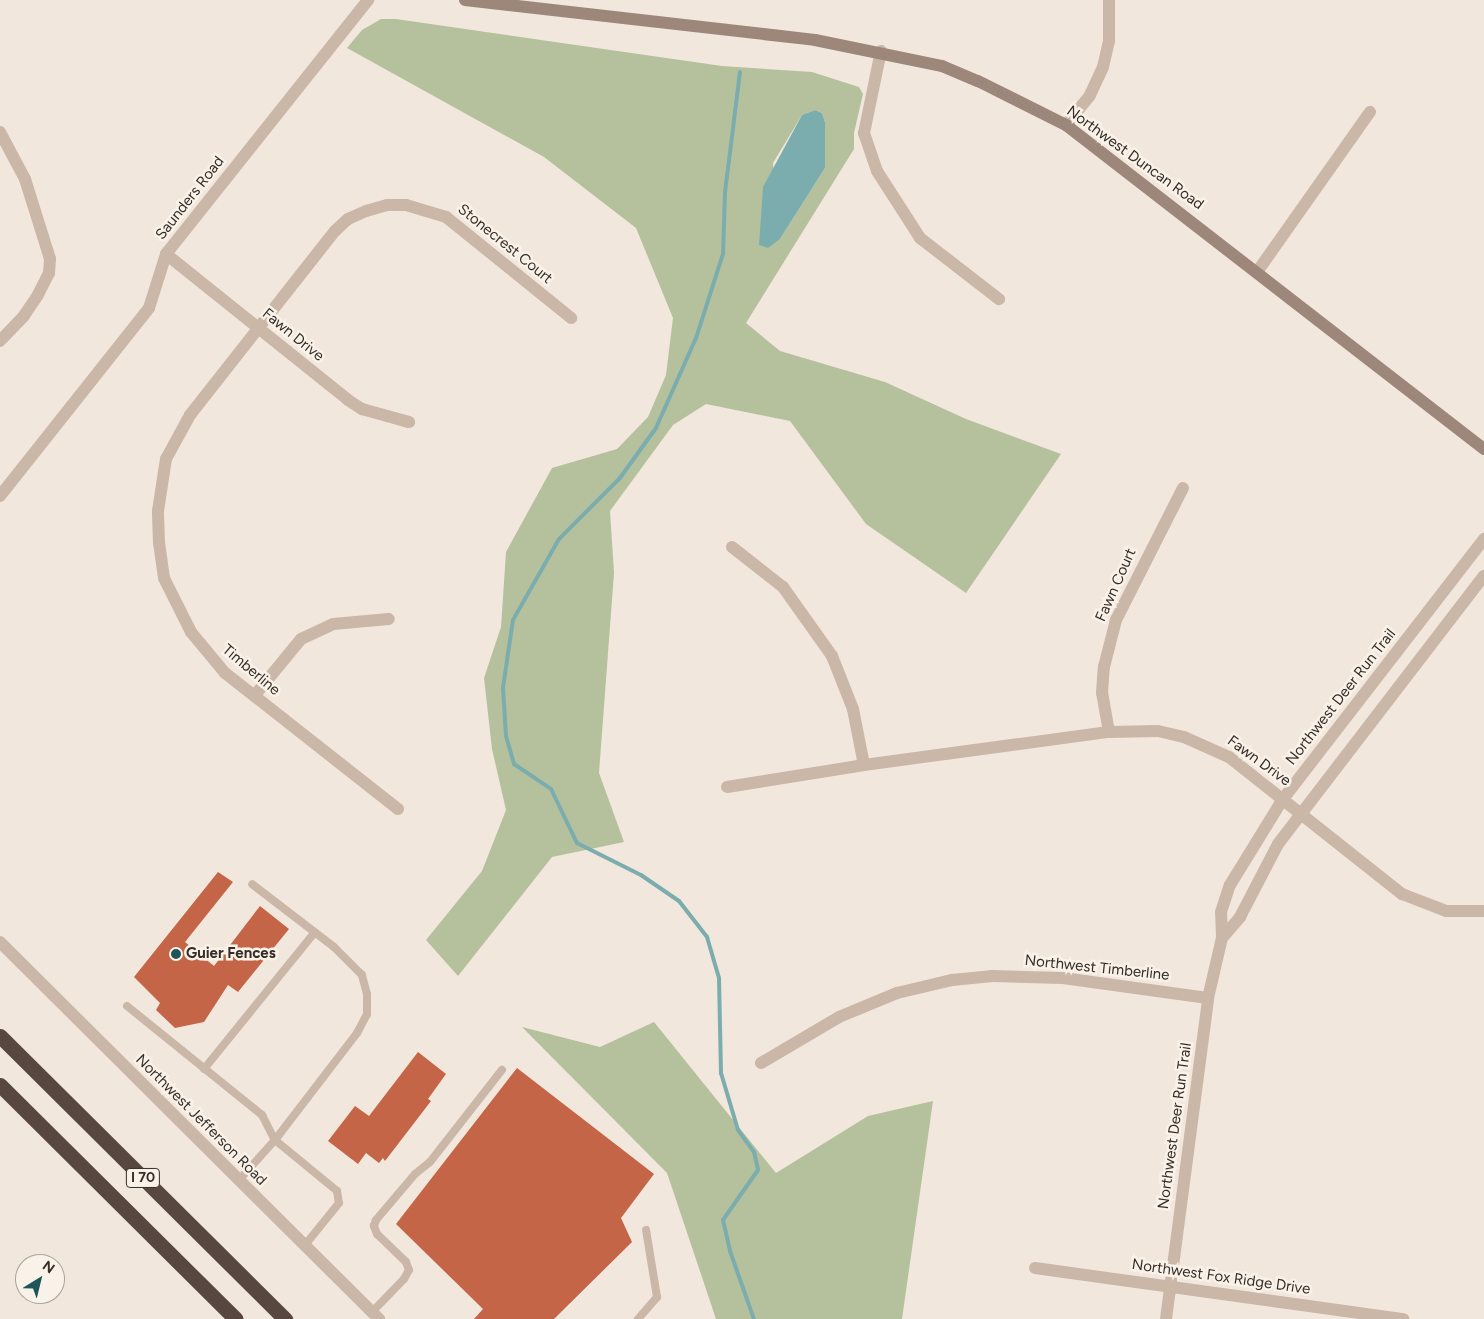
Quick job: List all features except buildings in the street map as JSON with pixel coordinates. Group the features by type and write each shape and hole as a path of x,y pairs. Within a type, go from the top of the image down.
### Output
{"highway":[{"name":"I 70","path":"0,1036 286,1319"},
{"name":"I 70","path":"0,1085 236,1319"}],"street":[{"name":"Saunders Road","path":"0,496 150,308 166,254 368,0"},
{"name":"Northwest Duncan Road","path":"465,0 815,40 881,51 942,66 1026,103 1066,125 1484,450"},
{"path":"1066,125 1090,95 1103,67 1109,41 1109,0"},
{"path":"881,51 864,133 877,171 920,238 999,299"},
{"path":"1257,272 1370,112"},
{"path":"0,132 25,179 50,259 49,273 38,295 24,316 0,341"},
{"name":"Stonecrest Court","path":"258,328 334,231 348,219 387,205 425,208 446,217 571,318"},
{"name":"Fawn Drive","path":"166,254 362,409 409,422"},
{"name":"Timberline","path":"258,328 177,435 166,459 158,511 164,578 176,606 203,650 254,695 398,809"},
{"name":"Fawn Court","path":"1109,732 1102,694 1104,667 1116,620 1183,488"},
{"name":"Northwest Deer Run Trail","path":"1166,1319 1208,998 1222,938 1221,912 1230,885 1283,799 1484,539"},
{"path":"732,547 783,587 832,656 853,709 864,764"},
{"name":"Northwest Deer Run Trail","path":"1222,938 1240,917 1278,844 1300,813 1484,576"},
{"path":"254,695 301,639 333,624 389,619"},
{"path":"1400,647 1418,661"},
{"name":"Fawn Drive","path":"727,786 864,764 1109,732 1158,731 1211,747 1283,799 1402,894 1446,911 1484,911"},
{"name":"Northwest Jefferson Road","path":"0,942 376,1315"},
{"name":"Northwest Timberline","path":"761,1063 839,1017 897,993 952,980 993,976 1064,978 1208,998"},
{"name":"Northwest Fox Ridge Drive","path":"1035,1268 1395,1318"}],"lane":[{"path":"238,1180 275,1140 357,1033 367,1014 367,994 362,975 315,932 252,884"},
{"path":"204,1069 315,932"},
{"path":"127,1006 262,1115 275,1140 340,1196 339,1203 305,1245"},
{"path":"376,1315 404,1279 408,1270 406,1262 377,1234 374,1226 376,1220 415,1174 430,1162 502,1070"},
{"path":"638,1319 657,1297 646,1230"}],"green space":[{"path":"381,19 396,19 722,66 812,72 859,87 863,94 854,133 854,149 746,323 780,351 885,382 966,419 1061,454 966,593 866,524 790,421 706,404 673,425 610,511 614,573 599,773 624,842 552,857 458,976 426,940 482,871 506,810 492,749 484,678 501,627 506,552 552,468 617,449 648,417 666,375 673,318 636,228 544,157 347,48 362,30","holes":["815,110 822,113 825,122 825,168 780,239 773,163 802,115"]},
{"path":"654,1022 776,1173 868,1116 933,1101 902,1319 716,1319 667,1173 522,1027 600,1047"}],"water":[{"path":"815,110 822,113 825,122 825,168 780,239 768,248 759,245 763,187 802,115"}],"waterway":[{"path":"740,72 725,192 723,254 696,338 656,428 620,478 559,539 513,620 503,688 506,736 514,764 551,789 577,843 641,875 679,901 707,937 719,978 721,1073 738,1130 754,1152 758,1170 723,1220 730,1251 754,1319"}],"place":[{"name":"Guier Fences","path":"176,954"}]}
